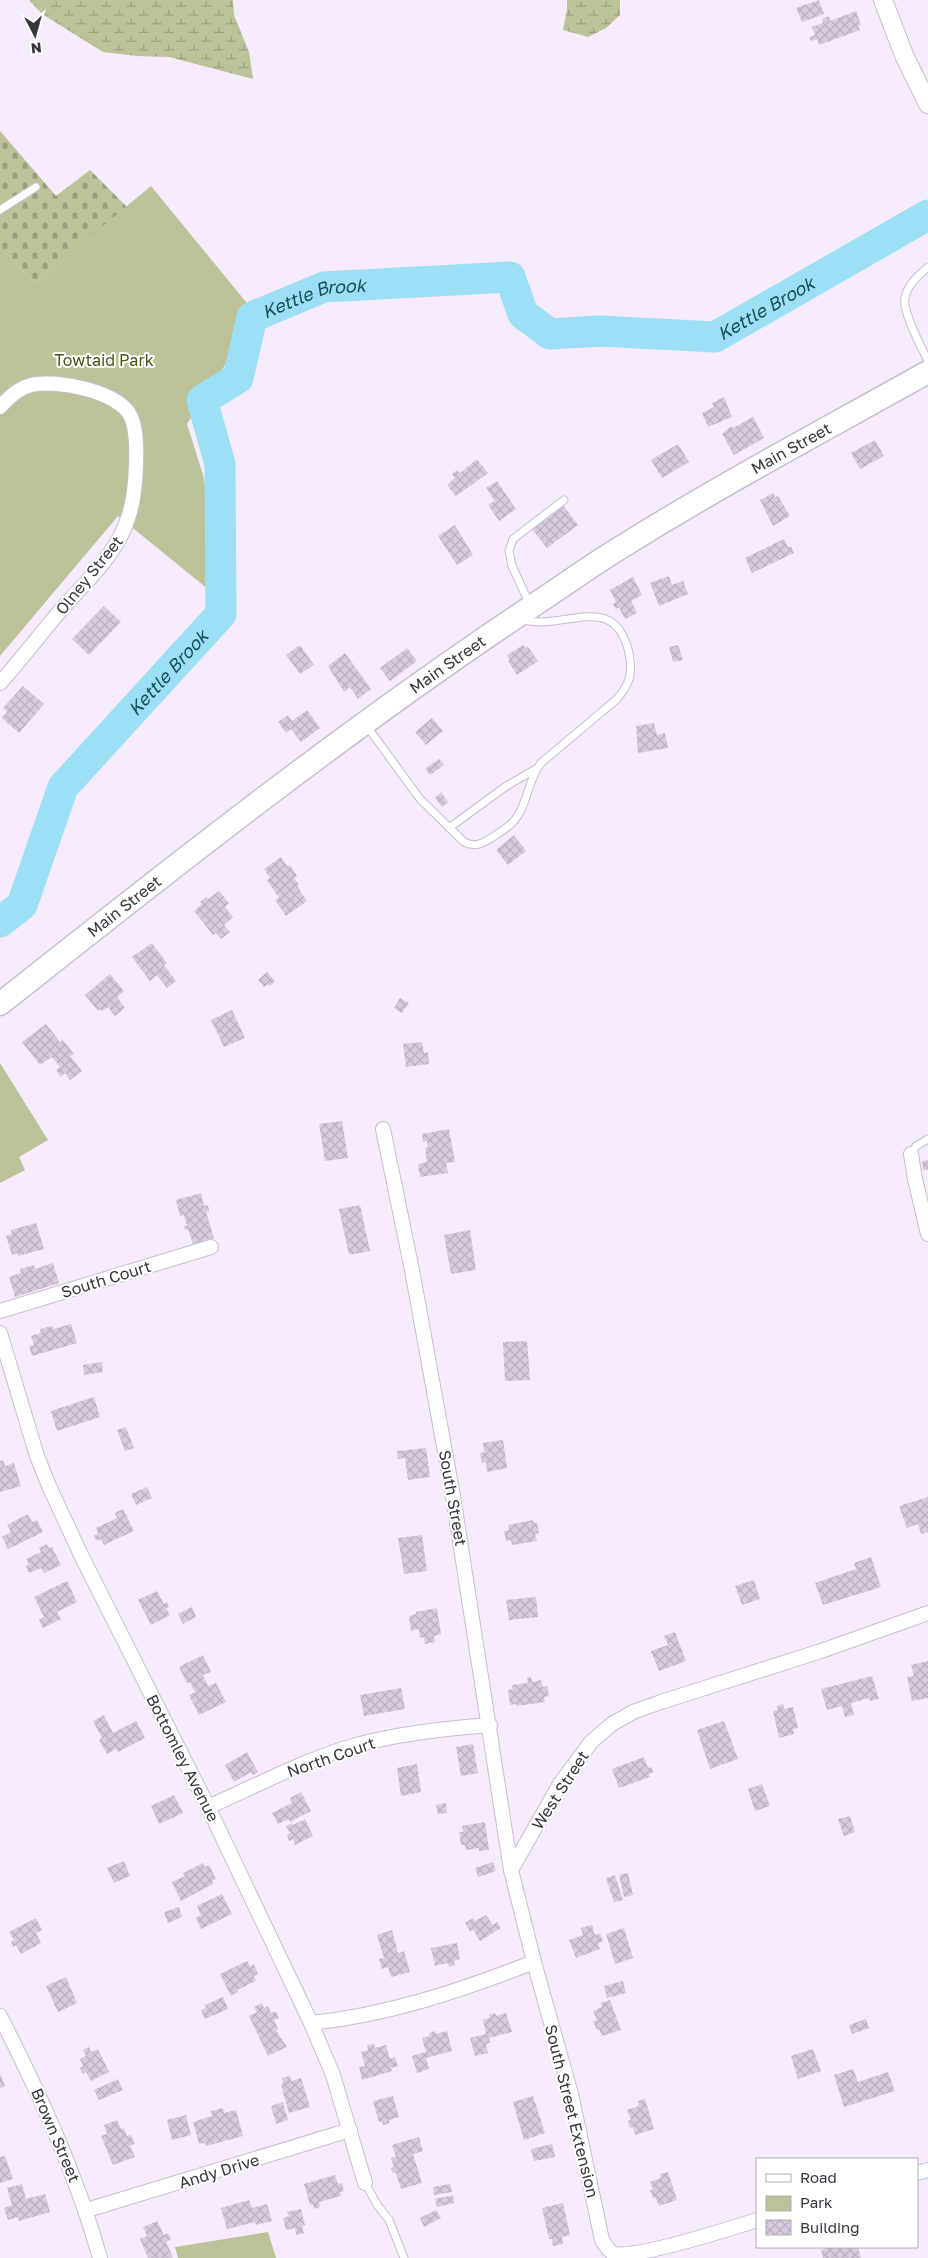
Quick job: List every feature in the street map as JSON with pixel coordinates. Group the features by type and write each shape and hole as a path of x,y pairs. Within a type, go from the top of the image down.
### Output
{"highway":[{"name":"Main Street","path":"0,1004 107,919 364,722 440,668 627,543 928,372"}],"street":[{"path":"883,0 904,54 928,104"},
{"name":"Olney Street","path":"0,407 17,391 29,386 47,383 68,385 99,394 123,407 131,417 136,458 134,492 130,514 115,547 0,684"},
{"name":"South Street","path":"383,1128 412,1270 453,1496 490,1724 511,1870"},
{"path":"911,1154 928,1234"},
{"name":"South Court","path":"0,1311 211,1247"},
{"name":"Bottomley Avenue","path":"0,1333 37,1456 52,1494 208,1807 312,2023 327,2059 366,2184"},
{"name":"West Street","path":"511,1870 560,1784 591,1742 612,1724 633,1712 928,1613"},
{"name":"North Court","path":"208,1807 288,1771 345,1749 419,1732 490,1724"},
{"path":"312,2023 345,2020 393,2009 488,1980 534,1962 511,1870"},
{"name":"South Street Extension","path":"534,1962 571,2094 602,2240 608,2251 622,2256 644,2255 756,2220"},
{"name":"Brown Street","path":"0,2016 46,2107 87,2210 100,2258"},
{"name":"Andy Drive","path":"87,2210 350,2130"}],"lane":[{"path":"0,210 36,187"},
{"path":"928,266 913,282 904,299 908,319 928,361"},
{"path":"449,828 505,787 535,770 547,757 617,699 626,689 631,676 631,662 622,635 612,622 606,618 597,616 548,623 531,622 523,612 509,551 513,539 522,530 564,500"},
{"path":"364,722 420,799 449,828 471,845 486,842 512,823 518,815 535,770"},
{"path":"911,1154 916,1146 928,1139"},
{"path":"366,2184 378,2206 389,2220 404,2258"}],"green space":[{"path":"29,0 233,0 234,15 249,52 253,79 169,57 103,52 42,14"},
{"path":"567,0 620,0 620,15 606,28 588,37 563,30"},
{"path":"0,131 56,196 90,170 127,207 34,283 6,253 0,257"},
{"name":"Towtaid Park","path":"151,186 246,302 227,362 187,424 203,475 215,542 214,594 118,516 0,656 0,257 6,253 34,283"},
{"path":"0,1063 48,1140 19,1157 25,1170 0,1183"},
{"path":"268,2232 276,2258 178,2258 175,2247"}],"building":[{"path":"819,0 824,14 802,22 796,8"},
{"path":"856,11 861,25 858,26 860,30 819,45 817,39 811,41 809,37 815,35 812,27 823,23 822,19 829,16 830,21"},
{"path":"724,397 732,417 708,427 702,413 714,407 712,403"},
{"path":"753,417 764,438 734,455 722,434 731,426 733,428"},
{"path":"875,440 884,456 860,469 851,453"},
{"path":"678,444 689,462 662,478 651,460"},
{"path":"477,459 488,473 456,496 447,485 455,478 452,474 457,470 460,473"},
{"path":"497,481 516,509 499,521 488,505 495,501 486,488"},
{"path":"773,493 775,497 778,496 790,516 773,526 760,500"},
{"path":"564,506 578,525 547,548 532,529"},
{"path":"455,525 473,555 457,565 438,536"},
{"path":"784,539 788,547 791,546 794,553 752,573 745,558"},
{"path":"669,576 672,585 683,581 688,594 659,606 650,583"},
{"path":"633,577 642,595 631,601 637,613 625,619 619,607 616,609 613,604 616,602 610,590"},
{"path":"104,606 121,622 89,655 72,639"},
{"path":"300,645 314,665 300,674 286,655"},
{"path":"523,645 526,648 528,647 538,661 517,675 508,661 510,660 507,655"},
{"path":"678,645 683,660 673,662 669,647"},
{"path":"407,648 417,661 390,681 380,668"},
{"path":"345,653 371,689 358,699 350,687 344,692 328,666"},
{"path":"23,686 44,704 19,733 2,718 7,712 3,708"},
{"path":"307,710 320,728 301,742 291,729 286,733 278,722 288,715 292,721"},
{"path":"432,718 443,731 426,745 415,732"},
{"path":"654,723 657,735 665,733 668,748 638,753 636,726"},
{"path":"439,759 444,765 430,775 425,769"},
{"path":"441,792 448,802 442,807 435,798"},
{"path":"514,835 526,851 508,865 496,850"},
{"path":"281,857 287,866 290,865 297,876 294,878 299,885 297,886 307,901 286,916 275,900 279,898 267,880 270,878 264,869"},
{"path":"219,891 229,903 225,907 233,917 224,925 230,932 221,939 216,933 213,935 194,911 202,904 200,902 206,897 208,899"},
{"path":"152,943 167,963 164,965 176,981 167,988 157,975 150,981 132,957"},
{"path":"267,972 275,981 270,986 268,984 264,987 258,980"},
{"path":"110,974 124,991 117,997 125,1008 115,1016 108,1007 98,1011 85,995"},
{"path":"400,998 409,1003 402,1013 394,1008"},
{"path":"232,1010 245,1038 224,1047 211,1020"},
{"path":"46,1024 60,1042 63,1040 74,1054 70,1056 82,1071 70,1080 65,1073 61,1077 56,1070 60,1067 52,1057 40,1065 22,1042"},
{"path":"422,1042 424,1053 428,1052 429,1064 406,1067 403,1044"},
{"path":"342,1121 348,1158 325,1161 319,1124"},
{"path":"449,1129 455,1162 446,1163 448,1173 420,1177 418,1164 427,1162 425,1148 428,1147 427,1141 423,1142 422,1134"},
{"path":"928,1160 928,1170 923,1170 922,1161"},
{"path":"201,1193 204,1206 208,1205 209,1211 206,1212 214,1238 193,1244 188,1229 185,1230 184,1226 187,1226 184,1215 180,1216 176,1200"},
{"path":"360,1205 370,1251 349,1255 339,1209"},
{"path":"36,1223 44,1249 18,1256 18,1253 12,1255 6,1236 12,1234 11,1230"},
{"path":"470,1230 476,1270 451,1274 444,1235"},
{"path":"53,1263 59,1283 15,1297 9,1277 21,1273 20,1269 34,1265 35,1269"},
{"path":"71,1324 77,1343 32,1356 29,1346 34,1345 31,1336 41,1333 40,1329 52,1326 53,1329"},
{"path":"527,1341 530,1380 505,1381 503,1342"},
{"path":"102,1362 103,1372 84,1375 83,1365"},
{"path":"94,1397 100,1417 57,1431 51,1411"},
{"path":"126,1427 134,1448 125,1451 117,1430"},
{"path":"503,1440 507,1468 487,1472 486,1462 482,1463 480,1453 484,1452 483,1443"},
{"path":"426,1448 430,1477 408,1480 405,1458 398,1459 397,1451"},
{"path":"3,1460 5,1466 14,1463 21,1486 0,1492 0,1461"},
{"path":"147,1487 152,1498 136,1505 131,1494"},
{"path":"928,1497 928,1532 921,1534 918,1524 907,1528 899,1506"},
{"path":"123,1509 134,1531 104,1545 101,1539 96,1541 94,1536 98,1534 96,1528 117,1518 115,1513"},
{"path":"28,1514 32,1522 37,1520 43,1532 8,1549 2,1537 11,1532 7,1525"},
{"path":"533,1520 534,1523 537,1523 539,1533 535,1534 537,1541 512,1545 511,1540 506,1541 504,1531 509,1530 508,1525"},
{"path":"422,1535 427,1571 404,1574 398,1538"},
{"path":"47,1544 49,1548 52,1547 61,1565 44,1573 41,1568 29,1573 26,1566 29,1564 26,1559 41,1552 39,1548"},
{"path":"871,1557 881,1587 823,1605 815,1583 856,1569 854,1563"},
{"path":"754,1580 760,1599 742,1605 735,1586"},
{"path":"67,1581 77,1602 57,1612 61,1619 43,1628 39,1620 44,1617 34,1597"},
{"path":"157,1591 164,1604 167,1602 169,1607 166,1608 170,1615 151,1625 138,1600"},
{"path":"536,1597 538,1617 509,1620 506,1600"},
{"path":"192,1607 196,1617 183,1624 178,1614"},
{"path":"437,1608 441,1634 434,1636 435,1642 425,1644 424,1637 420,1638 419,1629 411,1631 409,1616 416,1614 416,1612"},
{"path":"675,1632 686,1661 659,1671 651,1651 668,1645 664,1636"},
{"path":"203,1655 211,1672 203,1675 208,1686 216,1683 226,1702 199,1715 189,1695 195,1692 190,1682 187,1683 179,1667"},
{"path":"928,1661 928,1698 912,1701 907,1677 914,1676 911,1665"},
{"path":"872,1676 879,1699 870,1701 869,1698 851,1703 854,1715 845,1717 842,1706 827,1710 821,1689"},
{"path":"531,1677 532,1682 541,1680 543,1687 547,1686 549,1696 544,1697 545,1702 517,1706 516,1704 510,1705 508,1690 513,1689 512,1685 528,1683 527,1678"},
{"path":"401,1688 405,1709 364,1716 360,1695"},
{"path":"783,1704 784,1709 793,1707 798,1728 793,1729 794,1734 779,1738 773,1711 778,1710 777,1706"},
{"path":"104,1715 113,1733 136,1721 145,1738 118,1752 116,1749 107,1754 99,1740 102,1738 93,1721"},
{"path":"724,1721 738,1759 710,1769 697,1730"},
{"path":"473,1744 478,1773 461,1776 456,1747"},
{"path":"247,1752 258,1772 253,1775 251,1772 234,1782 225,1765"},
{"path":"644,1757 648,1768 651,1767 654,1772 649,1774 650,1777 619,1788 612,1769"},
{"path":"417,1764 421,1792 401,1796 397,1768"},
{"path":"762,1784 770,1806 755,1811 748,1789"},
{"path":"301,1792 311,1811 290,1822 289,1819 278,1824 272,1813 292,1803 290,1798"},
{"path":"174,1795 183,1813 159,1824 151,1806"},
{"path":"446,1803 447,1813 438,1814 436,1805"},
{"path":"850,1816 855,1832 844,1836 838,1819"},
{"path":"305,1819 313,1836 295,1845 293,1839 289,1841 287,1835 290,1833 286,1826"},
{"path":"485,1822 489,1850 479,1851 479,1848 466,1850 465,1845 461,1845 459,1832 463,1832 462,1826"},
{"path":"124,1861 130,1876 114,1883 107,1868"},
{"path":"493,1862 496,1871 478,1877 475,1868"},
{"path":"203,1863 205,1867 209,1865 216,1879 212,1881 213,1884 181,1901 172,1882 185,1876 183,1873"},
{"path":"628,1873 633,1895 624,1897 619,1875"},
{"path":"615,1875 623,1900 614,1902 606,1878"},
{"path":"222,1894 232,1914 201,1929 196,1918 201,1915 197,1906"},
{"path":"179,1907 182,1917 168,1923 164,1912"},
{"path":"486,1915 493,1925 497,1922 501,1928 480,1941 473,1930 470,1931 465,1923 473,1918 475,1921"},
{"path":"36,1918 42,1930 36,1933 41,1943 21,1954 16,1945 13,1947 11,1942 14,1940 9,1932"},
{"path":"592,1925 595,1935 600,1933 603,1941 598,1943 600,1949 576,1958 569,1940 583,1935 581,1928"},
{"path":"624,1928 633,1958 615,1964 606,1934"},
{"path":"392,1930 398,1953 404,1951 410,1972 391,1977 388,1967 382,1969 379,1959 384,1958 377,1935"},
{"path":"457,1943 460,1959 454,1961 455,1965 449,1967 448,1963 435,1966 431,1948"},
{"path":"247,1961 250,1966 254,1964 258,1974 254,1976 256,1981 237,1990 238,1992 231,1996 220,1974"},
{"path":"66,1977 77,2003 58,2012 46,1986"},
{"path":"623,1981 626,1993 607,1998 604,1986"},
{"path":"223,1997 228,2009 205,2019 201,2010 206,2008 205,2005"},
{"path":"610,2000 621,2030 602,2036 593,2021 597,2020 593,2011 602,2007 601,2003"},
{"path":"262,2003 264,2008 268,2006 271,2013 276,2011 279,2018 274,2020 278,2029 276,2030 287,2047 268,2056 249,2016 257,2012 254,2007"},
{"path":"495,2013 496,2016 506,2013 512,2032 489,2038 490,2043 486,2044 488,2053 475,2056 470,2038 486,2034 483,2020 490,2018 489,2015"},
{"path":"866,2019 869,2028 852,2034 849,2025"},
{"path":"435,2031 436,2034 447,2031 452,2051 426,2058 429,2069 417,2073 412,2056 426,2052 422,2038 430,2036 429,2033"},
{"path":"374,2044 375,2048 386,2045 390,2059 395,2057 398,2066 391,2068 392,2071 362,2080 359,2067 365,2066 361,2052 368,2050 367,2045"},
{"path":"89,2047 91,2052 98,2049 109,2072 91,2081 86,2072 83,2074 80,2068 83,2066 80,2059 86,2056 83,2050"},
{"path":"813,2049 821,2071 798,2079 791,2056"},
{"path":"853,2069 858,2082 888,2072 895,2091 844,2107 834,2075"},
{"path":"0,2073 5,2086 0,2088"},
{"path":"290,2076 291,2081 301,2078 310,2107 289,2113 281,2085 283,2084 282,2078"},
{"path":"118,2079 123,2090 99,2100 94,2090"},
{"path":"393,2096 399,2117 389,2120 390,2123 383,2125 382,2121 379,2122 373,2101"},
{"path":"533,2096 545,2133 524,2140 513,2102"},
{"path":"645,2099 654,2129 635,2135 633,2127 630,2128 628,2121 631,2120 627,2110 639,2106 638,2101"},
{"path":"283,2102 288,2120 276,2124 271,2106"},
{"path":"223,2108 224,2113 236,2110 243,2136 206,2146 205,2143 199,2144 193,2122 212,2116 211,2111"},
{"path":"186,2115 191,2135 172,2140 167,2120"},
{"path":"117,2120 121,2129 124,2128 127,2136 131,2135 135,2144 130,2146 135,2157 113,2165 101,2136 107,2134 104,2125"},
{"path":"419,2137 423,2151 413,2154 422,2183 401,2189 396,2173 393,2173 391,2168 394,2167 391,2158 396,2157 392,2145"},
{"path":"552,2144 555,2157 534,2161 531,2149"},
{"path":"5,2156 13,2179 0,2183 0,2157"},
{"path":"668,2172 677,2200 659,2206 650,2190 653,2189 650,2182 661,2178 660,2174"},
{"path":"335,2175 338,2184 342,2183 344,2191 340,2192 341,2196 319,2202 320,2207 314,2209 313,2204 310,2205 304,2184"},
{"path":"22,2184 26,2199 45,2194 50,2212 19,2221 18,2217 8,2220 4,2208 12,2205 7,2188"},
{"path":"450,2184 452,2192 434,2195 433,2187"},
{"path":"453,2195 454,2203 437,2207 435,2199"},
{"path":"249,2200 252,2208 267,2204 272,2221 256,2225 255,2222 227,2229 221,2208"},
{"path":"563,2203 570,2235 562,2237 563,2244 553,2246 552,2239 549,2239 542,2208"},
{"path":"301,2209 305,2225 302,2226 304,2233 296,2235 295,2228 286,2230 283,2218 289,2216 287,2212"},
{"path":"436,2210 441,2218 424,2227 420,2218"},
{"path":"157,2221 164,2235 168,2233 171,2239 166,2242 173,2257 171,2258 148,2258 140,2239 147,2236 143,2227"},
{"path":"826,2248 858,2248 861,2258 823,2258 821,2250"}],"waterway":[{"name":"Kettle Brook","path":"0,922 22,905 63,787 221,614 220,464 202,400 238,378 252,317 324,287 510,277 523,314 550,334 600,331 715,337 928,215"}]}
